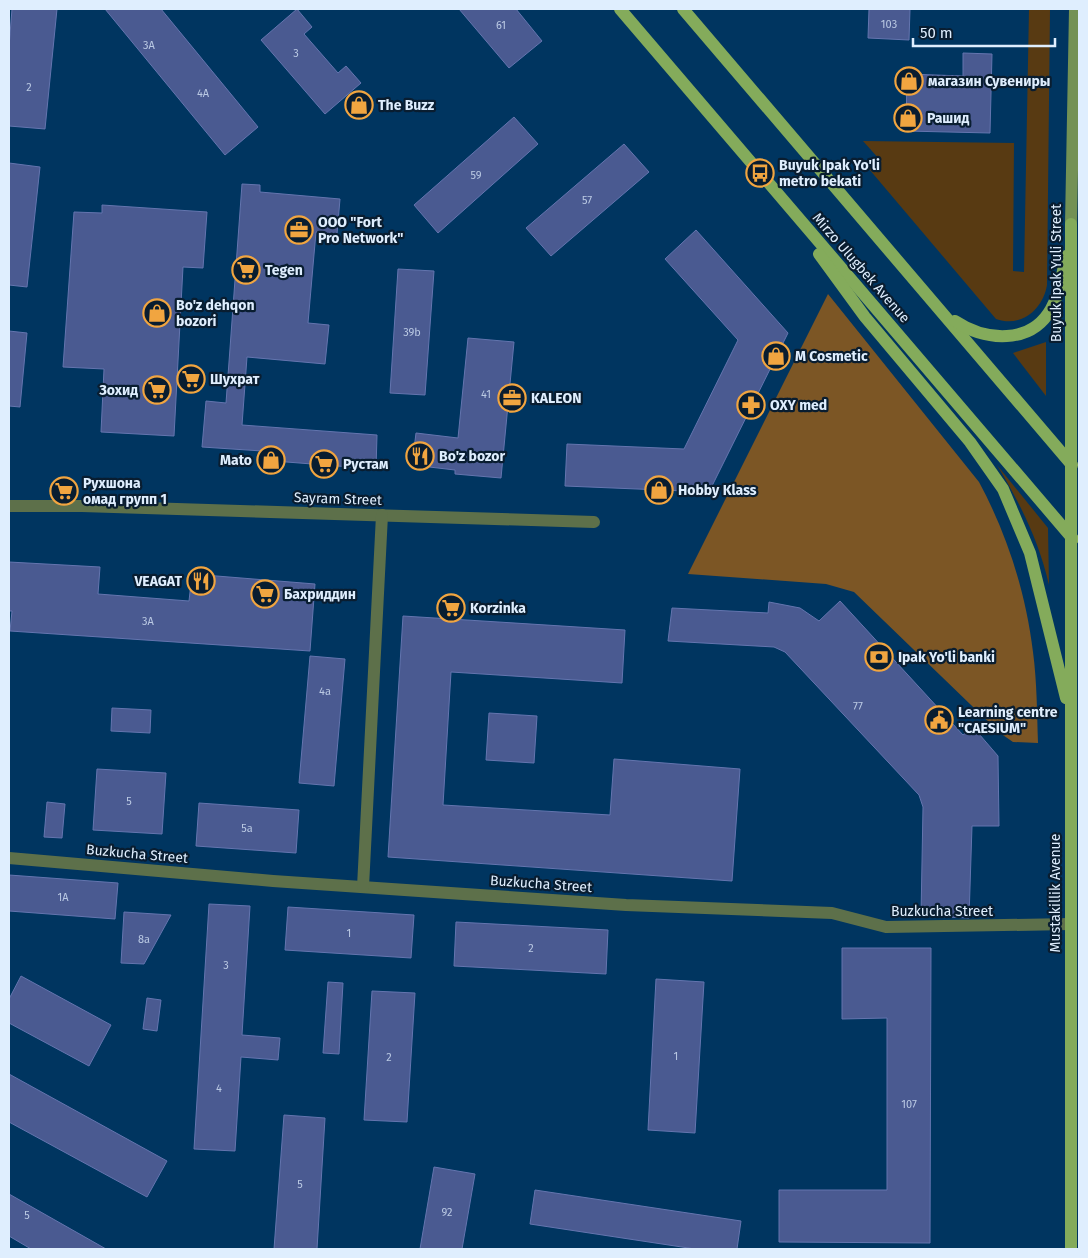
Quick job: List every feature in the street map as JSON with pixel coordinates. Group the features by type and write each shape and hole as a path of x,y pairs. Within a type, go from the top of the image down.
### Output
{"main road":[{"name":"Mirzo Ulugbek Avenue","path":"620,9 1075,542"},
{"path":"683,9 1075,468"},
{"name":"Buyuk Ipak Yuli Street","path":"1075,9 1072,224 1075,542"},
{"path":"760,173 865,317 970,442 1003,489 1030,553 1071,718"},
{"path":"943,313 968,330 989,337 1014,335 1028,331 1048,313 1055,300 1062,279 1072,224"},
{"name":"Mustakillik Avenue","path":"1071,1249 1071,718 1075,542"}],"street":[{"name":"Sayram Street","path":"9,498 82,506"},
{"name":"Sayram Street","path":"9,506 82,506 594,522"},
{"path":"363,887 382,515"},
{"name":"Buzkucha Street","path":"9,858 363,887 626,904 832,913 886,927 1070,924"}],"shaded area":[{"path":"1029,9 1050,9 1047,285 1045,294 1036,309 1023,319 1005,321 996,319 869,169 880,160 863,141 1014,143 1013,271 1024,272"},
{"path":"828,294 979,482 989,502 1007,543 1026,608 1034,663 1038,743 1013,742 1000,733 854,592 826,584 688,574"},
{"path":"1046,342 1046,396 1013,353"},
{"path":"997,465 1048,528 1049,585 1040,553 1028,523"}],"building":[{"path":"12,9 57,9 45,129 9,126 9,47"},
{"path":"105,9 161,9 258,127 225,155"},
{"path":"297,9 312,27 304,34 338,73 346,66 361,83 325,114 261,40"},
{"path":"459,9 516,9 542,41 509,68"},
{"path":"869,9 910,9 909,40 868,38"},
{"path":"963,53 992,54 990,133 906,131 907,74 963,76"},
{"path":"514,117 538,144 438,233 414,205"},
{"path":"624,144 649,172 551,256 526,228"},
{"path":"9,163 40,167 27,287 9,285"},
{"path":"242,184 260,185 260,192 340,199 337,234 316,232 308,323 329,325 325,364 247,357 242,425 377,435 376,469 261,460 262,451 202,447 206,401 226,403"},
{"path":"102,205 207,212 203,268 183,267 174,436 101,432 104,369 63,367 74,212 102,213"},
{"path":"696,230 788,333 709,492 565,486 567,444 684,449 738,340 665,259"},
{"path":"398,269 434,271 425,395 390,393"},
{"path":"9,331 27,333 20,407 9,406"},
{"path":"468,338 514,342 501,478 455,474 455,470 412,465 416,433 458,438"},
{"path":"9,562 100,567 98,594 189,601 192,574 315,584 310,651 10,631 12,611 9,611"},
{"path":"840,601 963,735 973,727 998,756 999,826 972,826 969,918 921,916 923,807 919,795 785,652 774,647 668,641 672,608 768,613 769,602 800,608 819,621"},
{"path":"403,616 625,630 622,683 451,672 443,805 610,815 614,759 740,769 732,881 388,857"},
{"path":"310,656 345,659 334,786 299,783"},
{"path":"112,708 151,710 150,733 111,731"},
{"path":"489,713 537,716 534,763 486,760"},
{"path":"97,769 166,773 162,834 93,830"},
{"path":"47,802 65,804 62,838 44,837"},
{"path":"199,803 299,810 296,853 196,846"},
{"path":"9,875 118,883 115,919 9,911"},
{"path":"209,904 250,906 242,1035 280,1038 278,1060 241,1057 235,1151 194,1149"},
{"path":"288,907 414,915 411,958 285,950"},
{"path":"124,912 171,915 144,964 121,963"},
{"path":"456,922 608,930 606,974 454,966"},
{"path":"842,948 931,948 930,1243 779,1242 779,1190 887,1190 887,1018 842,1019"},
{"path":"21,976 111,1025 89,1066 9,1023 9,999"},
{"path":"656,979 704,982 695,1133 648,1130"},
{"path":"328,982 343,983 339,1054 323,1053"},
{"path":"372,991 415,993 407,1122 364,1120"},
{"path":"147,998 161,1000 157,1031 143,1029"},
{"path":"9,1074 167,1161 147,1197 9,1122"},
{"path":"284,1115 325,1118 317,1249 274,1249"},
{"path":"434,1167 475,1174 462,1249 420,1249"},
{"path":"535,1190 741,1221 737,1249 695,1249 530,1224"},
{"path":"9,1194 106,1249 31,1249 9,1236"}],"place":[{"name":"магазин Сувениры","path":"909,81"},
{"name":"The Buzz","path":"359,105"},
{"name":"Рашид","path":"908,118"},
{"name":"Buyuk Ipak Yo'li metro bekati","path":"760,173"},
{"name":"ООО \"Fort Pro Network\"","path":"299,230"},
{"name":"Tegen","path":"246,270"},
{"name":"Bo'z dehqon bozori","path":"157,313"},
{"name":"M Cosmetic","path":"776,356"},
{"name":"Шухрат","path":"191,379"},
{"name":"Зохид","path":"157,390"},
{"name":"KALEON","path":"512,398"},
{"name":"OXY med","path":"751,405"},
{"name":"Bo'z bozor","path":"420,456"},
{"name":"Mato","path":"271,460"},
{"name":"Рустам","path":"324,464"},
{"name":"Hobby Klass","path":"659,490"},
{"name":"Рухшона омад групп 1","path":"64,491"},
{"name":"VEAGAT","path":"201,581"},
{"name":"Бахриддин","path":"265,594"},
{"name":"Korzinka","path":"451,608"},
{"name":"Ipak Yo'li banki","path":"879,657"},
{"name":"Learning centre \"CAESIUM\"","path":"939,720"}]}
